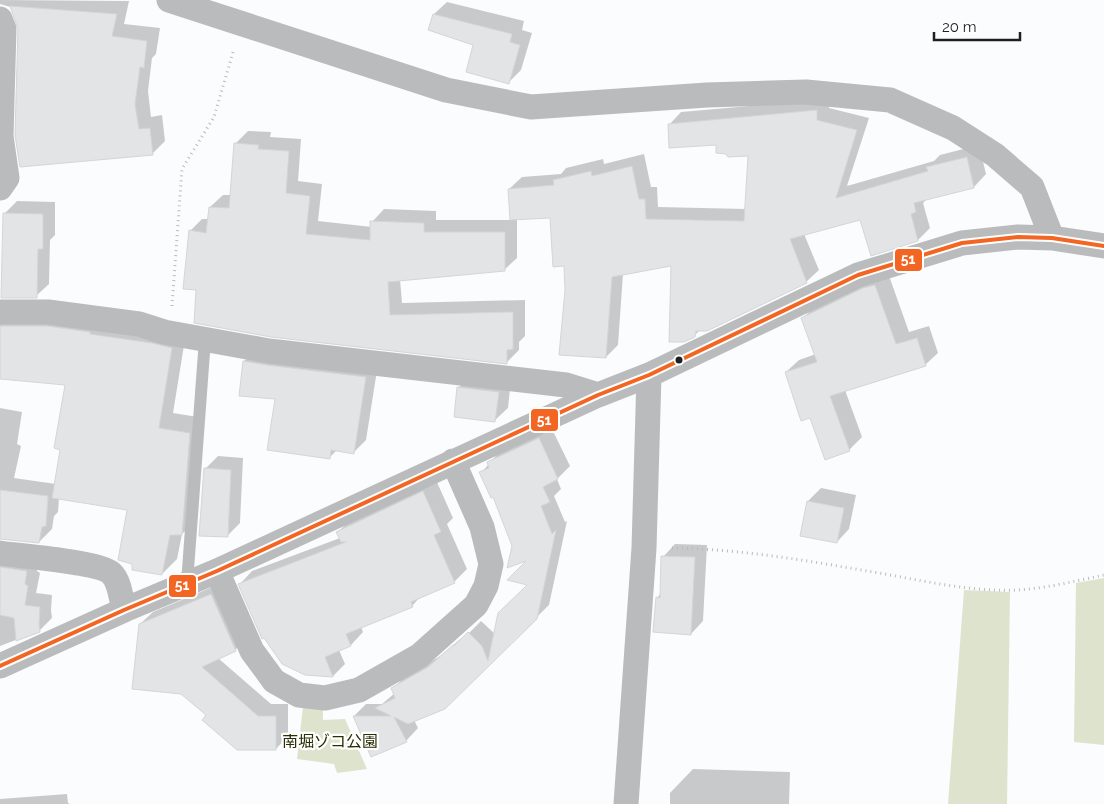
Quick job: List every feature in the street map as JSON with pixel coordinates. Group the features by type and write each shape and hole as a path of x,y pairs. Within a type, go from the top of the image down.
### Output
{"street":[{"path":"169,0 446,90 531,107 707,95 806,92 890,100 952,128 995,155 1032,187 1052,238"},
{"path":"0,19 4,29 1,136 7,178 0,188"},
{"path":"0,666 124,610 217,571 598,395 649,375 858,275 962,243 1018,237 1052,238 1104,246"},
{"path":"0,312 48,312 139,324 164,332 298,354 566,385 598,395"},
{"path":"626,804 644,548 649,375"},
{"path":"217,571 252,651 274,680 299,696 325,698 359,690 419,656 476,605 486,586 491,564 482,527 453,461"},
{"path":"0,553 53,559 98,567 111,573 116,582 124,610"}],"lane":[{"path":"187,583 205,339"}],"path":[{"path":"164,332 172,305 182,169 214,117 242,24"},
{"path":"644,548 741,551 795,558 973,589 1017,590 1041,588 1104,575"}],"green space":[{"path":"1104,578 1104,745 1074,742 1076,583"},
{"path":"964,590 1010,592 1007,804 948,804"},
{"name":"南堀ゾコ公園","path":"303,706 323,708 323,720 345,719 367,769 337,773 334,764 297,759"}],"building":[{"path":"10,6 117,14 112,36 147,41 144,68 140,67 135,104 139,129 150,128 153,155 20,167 15,135 18,29"},
{"path":"433,14 512,34 510,42 520,45 509,84 466,72 473,45 428,30"},
{"path":"817,110 817,120 857,130 836,198 928,171 926,167 967,157 974,188 914,203 916,212 911,214 918,241 871,256 860,220 790,239 807,283 707,331 696,331 695,337 684,342 669,342 671,266 612,277 606,358 559,355 565,290 564,266 553,267 550,218 510,220 508,189 554,185 553,180 591,171 592,176 632,166 639,199 645,199 646,219 744,221 748,156 728,157 726,154 716,153 716,145 669,148 668,124"},
{"path":"234,143 259,145 258,149 289,151 286,193 310,196 306,234 370,240 370,221 424,223 424,232 505,232 505,271 388,282 390,315 513,312 513,349 507,350 507,364 271,337 194,323 196,290 183,289 189,230 206,233 209,207 229,208"},
{"path":"3,213 43,214 43,249 38,249 37,298 1,298"},
{"path":"875,285 896,344 917,338 926,366 830,396 850,451 825,460 810,418 801,421 785,372 817,362 801,318 863,288"},
{"path":"0,326 47,326 90,332 90,334 152,343 172,348 159,428 190,433 182,535 170,535 162,575 132,570 132,564 118,560 127,510 52,498 60,450 54,448 65,385 0,379"},
{"path":"243,361 366,377 354,454 331,450 330,459 267,450 275,399 239,396"},
{"path":"457,387 499,392 495,422 454,417"},
{"path":"539,438 558,479 543,487 550,502 541,506 552,534 556,530 537,619 445,709 408,724 394,717 407,742 371,757 353,716 391,716 375,708 395,698 391,688 428,667 468,632 482,646 488,661 498,613 527,585 507,580 526,561 507,568 512,546 493,497 491,498 479,472 489,468 487,462"},
{"path":"204,468 231,470 228,537 199,536"},
{"path":"0,490 48,496 46,526 42,527 39,543 0,539"},
{"path":"423,491 441,532 434,535 455,583 411,602 413,607 346,634 351,646 325,657 333,677 305,675 282,664 264,638 262,639 238,584 346,542 341,542 336,532"},
{"path":"807,501 844,508 837,543 800,536"},
{"path":"661,556 695,557 691,635 653,632 656,597 660,598"},
{"path":"0,567 27,571 25,584 28,586 25,605 40,607 40,632 16,641 14,618 0,615"},
{"path":"211,594 236,651 202,667 258,716 276,716 276,750 237,750 202,720 206,715 181,694 132,689 139,624"}],"transit line":[{"name":"51","path":"0,666 124,610 217,571 598,395 649,375 858,275 962,243 1018,237 1052,238 1104,246"}]}
